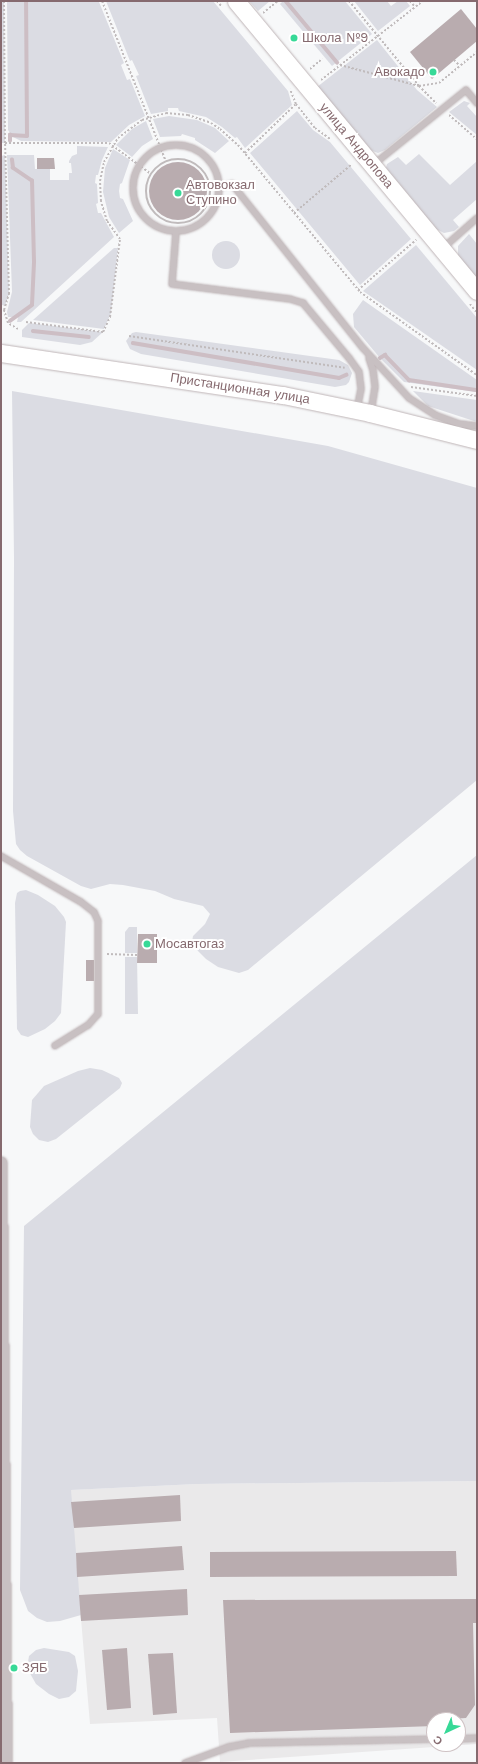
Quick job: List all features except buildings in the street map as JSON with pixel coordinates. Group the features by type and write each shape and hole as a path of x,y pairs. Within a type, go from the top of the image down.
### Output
{"main road":[{"name":"улица Андропова","path":"231,7 373,166 477,291"},
{"name":"Пристанционная улица","path":"1,353 283,395 364,411 477,440"},
{"path":"460,435 477,432"}],"street":[{"path":"1,1163 2,1441 6,1763"}],"lane":[{"path":"373,166 466,90 477,103"},
{"path":"174,145 187,146 199,151 210,161 217,173 220,187 218,201 212,214 202,224 190,230 176,232 162,230 149,223 140,212 135,200 133,188 135,175 140,165 150,154 161,148 174,145"},
{"path":"220,187 232,184 363,348 397,386 421,407 448,420 477,426"},
{"path":"442,249 477,218"},
{"path":"176,232 172,284 297,300 308,308 357,369 361,380 364,411"},
{"path":"363,348 372,364 375,387 364,411"},
{"path":"1,856 81,902 94,912 99,925 98,1014 88,1025 55,1046"},
{"path":"466,1739 477,1738"},
{"path":"185,1763 229,1747 249,1743 426,1739"}],"path":[{"path":"4,1 5,143 9,294 4,310 8,322 18,329"},
{"path":"102,1 166,162"},
{"path":"217,1 231,7"},
{"path":"349,1 418,86 477,139"},
{"path":"410,1 415,7"},
{"path":"316,84 423,1"},
{"path":"340,65 418,86 439,83 477,52"},
{"path":"308,71 322,59"},
{"path":"454,60 460,66"},
{"path":"245,153 296,104 289,88"},
{"path":"26,322 103,332 111,313 120,239 107,221 103,210 100,186 104,162 112,146 125,132 149,117 166,113 199,118 220,129 245,153 358,291 477,375"},
{"path":"5,143 109,143 151,174"},
{"path":"180,159 189,161 197,165 204,172 209,181 210,191 208,201 197,214 188,221 178,223 159,217 152,210 146,193 147,184 151,174 156,168 166,162 180,159"},
{"path":"294,213 352,164"},
{"path":"358,291 416,240"},
{"path":"129,336 357,369"},
{"path":"408,386 477,396"},
{"path":"99,954 137,955"}],"shaded area":[{"path":"1,1 4,1 5,143 1,143"},
{"path":"7,1 99,2 124,63 121,65 127,80 130,79 145,116 129,125 111,142 21,141 13,137 8,130"},
{"path":"106,1 213,1 288,91 292,105 245,148 237,137 235,138 222,127 206,117 179,111 178,108 168,108 168,111 151,114 136,76 139,75 132,60 130,61"},
{"path":"249,1 270,1 258,11"},
{"path":"283,1 345,1 372,34 332,66 280,4"},
{"path":"354,1 387,1 391,6 398,1 406,1 410,6 378,31"},
{"path":"377,40 417,90 437,107 385,150 378,153 370,150 317,87"},
{"path":"464,101 470,103 467,106 477,117 477,135 449,112"},
{"path":"297,111 313,130 330,142 411,239 360,285 250,153"},
{"path":"169,116 197,120 215,128 229,141 215,153 195,140 195,138 182,134 181,136 160,137 153,119"},
{"path":"146,121 153,139 142,146 132,157 116,145 132,129"},
{"path":"77,146 108,147 102,160 98,175 96,175 95,183 97,184 98,203 96,204 98,213 101,213 114,237 21,322 17,322 18,317 8,317 7,312 12,292 7,155 34,155 35,169 50,169 50,180 69,180 69,173 72,173 71,163 69,163 69,161 72,156 77,154"},
{"path":"113,149 130,160 122,183 120,184 119,191 120,198 123,199 133,221 119,233 109,217 103,192 105,168"},
{"path":"419,154 450,185 477,161 477,199 453,220 459,227 454,231 444,233 436,229 386,168 387,164 398,157 406,165"},
{"path":"5,155 9,294 5,306 2,305 1,282 1,156"},
{"path":"469,234 477,244 477,279 458,257 458,246"},
{"path":"226,241 236,245 240,255 236,265 226,269 216,265 212,255 216,245"},
{"path":"416,245 477,318 477,370 363,291"},
{"path":"114,248 118,248 111,313 104,329 33,320"},
{"path":"363,300 477,380 477,392 404,382 380,358 354,327 353,314"},
{"path":"29,323 103,332 92,342 80,345 22,337 22,330"},
{"path":"136,332 339,360 348,365 352,373 349,382 346,385 335,387 141,354 130,349 126,341 132,333"},
{"path":"12,391 328,446 477,488 477,780 248,970 239,973 218,967 206,959 198,951 192,942 193,936 205,924 210,914 203,906 174,899 155,891 123,885 110,884 91,889 81,886 27,856 16,844 13,811 14,558"},
{"path":"413,391 477,400 477,422 428,406"},
{"path":"477,855 477,1481 197,1484 71,1490 81,1615 60,1621 47,1622 37,1618 28,1611 20,1590 24,1226"},
{"path":"26,890 38,895 55,906 66,922 61,1013 55,1021 45,1029 28,1037 21,1035 17,1029 15,903 17,893"},
{"path":"129,927 137,927 137,953 125,953 125,932"},
{"path":"125,957 137,957 138,1014 125,1014"},
{"path":"90,1068 102,1070 119,1078 122,1083 120,1088 56,1139 48,1142 39,1140 33,1134 30,1127 32,1100 44,1086 78,1071"},
{"path":"477,1481 477,1744 466,1745 466,1712 426,1712 426,1748 220,1762 217,1718 90,1724 70,1490 197,1484"},
{"path":"44,1648 69,1652 75,1656 78,1671 76,1691 69,1697 59,1699 49,1694 36,1684 27,1668 29,1656 36,1650"}],"waterway":[{"path":"10,141 10,135 27,136 26,1"},
{"path":"286,1 337,62"},
{"path":"10,321 32,305 34,262 32,181 13,168 12,160"},
{"path":"33,331 89,337"},
{"path":"133,343 339,378 346,375"},
{"path":"380,358 385,355 409,380 477,390"}],"place":[{"name":"Школа №9","path":"294,38"},
{"name":"Авокадо","path":"433,72"},
{"name":"Автовокзал Ступино","path":"178,193"},
{"name":"Мосавтогаз","path":"147,944"},
{"name":"ЗЯБ","path":"14,1668"}]}
